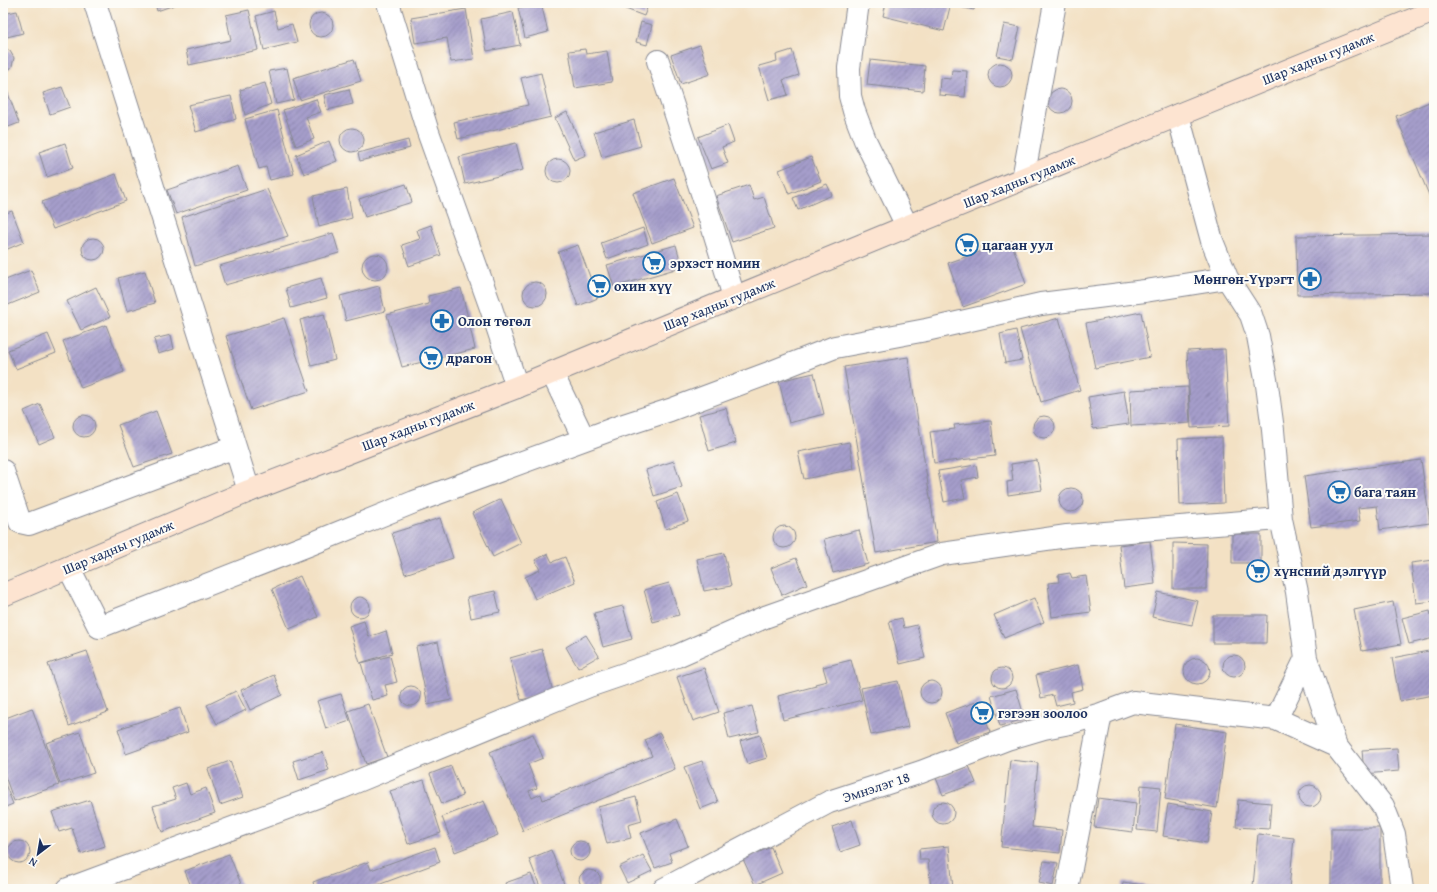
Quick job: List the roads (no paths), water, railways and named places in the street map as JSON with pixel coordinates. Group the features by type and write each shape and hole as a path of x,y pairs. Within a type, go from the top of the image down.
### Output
{"main road":[{"name":"Шар хадны гудамж","path":"3,595 249,491 552,373 1178,115 1434,12"}],"street":[{"path":"95,3 249,491"},
{"path":"388,3 427,128 491,308 517,387"},
{"path":"858,3 849,68 850,96 865,140 907,226"},
{"path":"1023,179 1055,3"},
{"path":"658,60 703,196 734,297"},
{"path":"1178,115 1212,241 1227,278 1251,315 1258,336 1273,430 1281,519 1297,592 1306,658 1336,746 1383,806 1394,834 1402,889"},
{"path":"69,568 99,627 414,502 584,439 670,410 836,347 926,330 1041,304 1145,291 1227,278"},
{"path":"552,373 584,439"},
{"path":"3,471 20,522 29,524 235,447"},
{"path":"68,889 341,788 589,686 678,656 766,617 942,554 1067,536 1281,519"},
{"path":"1276,719 1306,658"},
{"name":"Эмнэлэг 18","path":"664,889 829,802 921,772 1007,739 1101,714 1133,702 1276,719 1336,746"},
{"path":"1067,889 1101,714"}],"place":[{"name":"цагаан уул","path":"967,245"},
{"name":"эрхэст номин","path":"654,263"},
{"name":"Мөнгөн-Үүрэгт","path":"1310,279"},
{"name":"охин хүү","path":"599,286"},
{"name":"Олон төгөл","path":"442,321"},
{"name":"драгон","path":"431,358"},
{"name":"бага таян","path":"1339,492"},
{"name":"хүнсний дэлгүүр","path":"1258,571"},
{"name":"гэгээн зоолоо","path":"982,713"}]}
